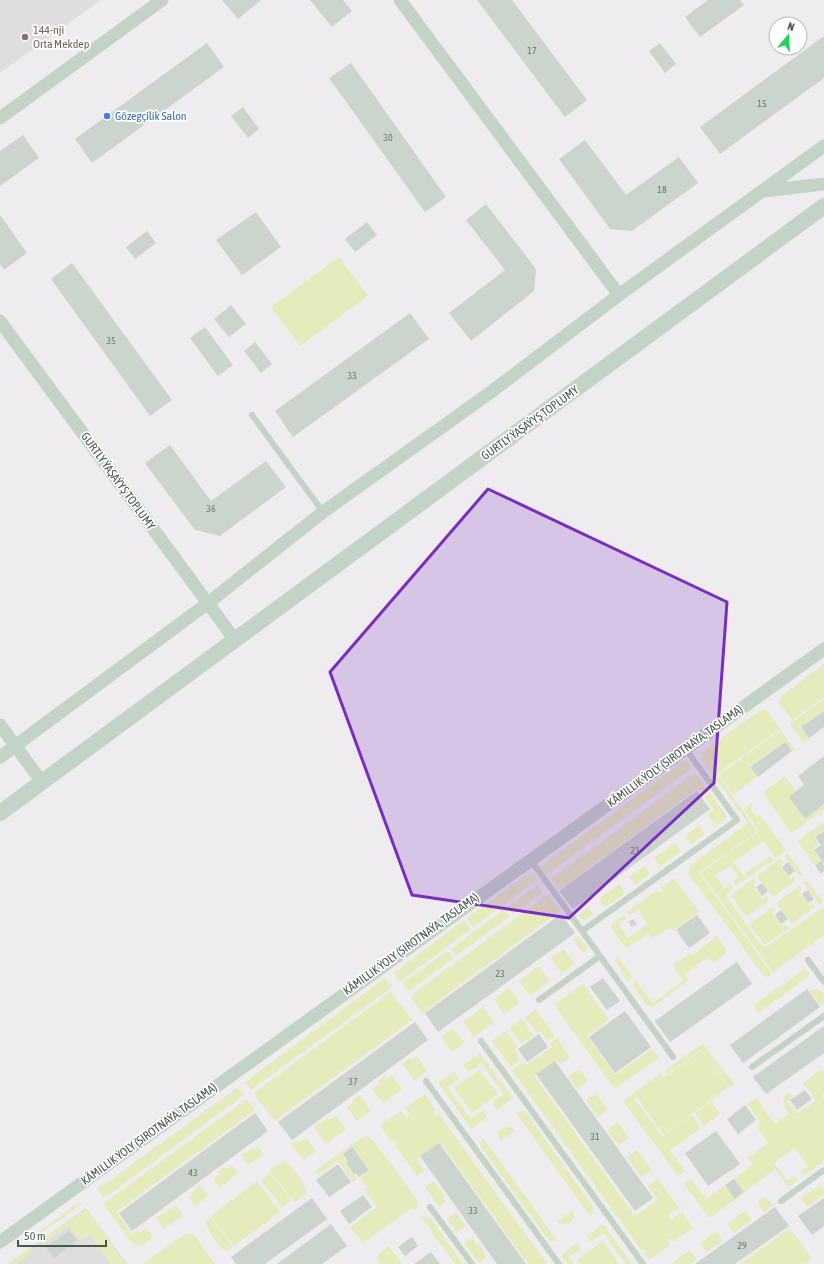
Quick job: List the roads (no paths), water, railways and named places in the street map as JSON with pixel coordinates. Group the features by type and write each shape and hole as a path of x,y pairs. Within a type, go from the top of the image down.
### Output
{"street":[{"path":"0,118 162,0"},
{"path":"400,0 619,295"},
{"path":"0,757 208,603 323,512 491,392 619,295 824,146"},
{"path":"762,192 824,184"},
{"name":"GURTLY ÝAŞAÝYŞ TOPLUMY","path":"0,813 824,206"},
{"name":"GURTLY ÝAŞAÝYŞ TOPLUMY","path":"0,321 235,640"},
{"name":"KÄMILLIK ÝOLY (SIROTNAÝA, TASLAMA)","path":"0,1242 530,859 824,649"},
{"path":"0,725 42,782"}],"lane":[{"path":"252,415 323,512"},
{"path":"582,931 737,820 685,748"},
{"path":"530,859 673,1057"},
{"path":"539,1000 600,956"},
{"path":"808,960 824,982"},
{"path":"752,1067 824,1016"},
{"path":"481,1041 642,1264"},
{"path":"426,1081 559,1264"},
{"path":"781,1201 824,1170"},
{"path":"430,1207 472,1264"}],"place":[{"name":"144-nji Orta Mekdep","path":"25,37"},
{"name":"Gözegçilik Salon","path":"107,116"}]}
